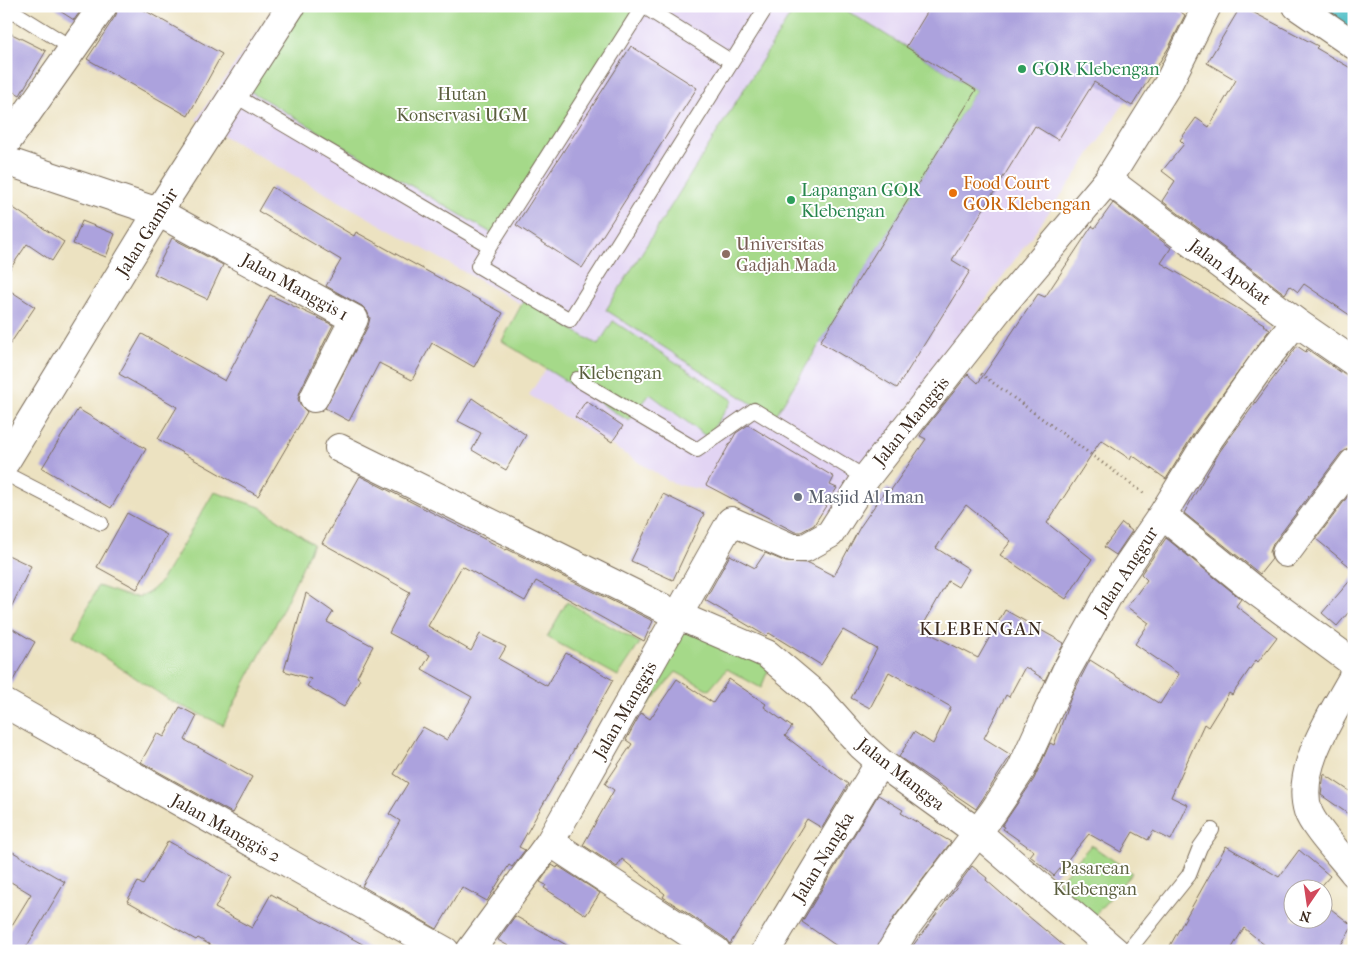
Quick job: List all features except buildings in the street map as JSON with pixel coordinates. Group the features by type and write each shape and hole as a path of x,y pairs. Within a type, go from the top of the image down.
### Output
{"street":[{"path":"6,143 103,6"},
{"name":"Jalan Gambir","path":"6,462 158,212 291,6"},
{"name":"Jalan Manggis","path":"470,951 550,842 679,616 731,520 792,548 805,548 830,534 866,478 961,360 999,309 1108,180 1168,84 1207,6"},
{"path":"1297,6 1354,45"},
{"path":"6,160 158,212"},
{"name":"Jalan Apokat","path":"1108,180 1296,322 1354,362"},
{"name":"Jalan Manggis 1","path":"158,212 354,319 314,398"},
{"name":"Jalan Anggur","path":"891,951 905,928 1021,770 1066,671 1114,586 1164,512 1207,442 1265,360 1296,322"},
{"name":"Jalan Mangga","path":"339,448 679,616 767,654 818,697 861,745 880,762 977,832 1115,951"},
{"path":"1286,552 1354,462"},
{"path":"1164,512 1253,590 1352,662 1354,671 1352,679 1326,725 1312,759 1304,789 1308,813 1354,873"},
{"name":"Jalan Manggis 2","path":"6,704 445,951"},
{"name":"Jalan Nangka","path":"766,951 880,762"},
{"path":"550,842 685,942 716,951"}],"lane":[{"path":"732,62 643,6 478,266 570,320 732,62 767,6"},
{"path":"6,7 72,48"},
{"path":"234,95 490,246"},
{"path":"577,379 697,450 754,410 866,478"},
{"path":"6,474 101,522"},
{"path":"1128,951 1189,875 1200,847 1212,830"}],"path":[{"path":"961,360 1164,512"}],"shaded area":[{"name":"Universitas Gadjah Mada","path":"275,6 1190,6 1075,176 831,515 674,484 529,395 570,332 196,120"}],"green space":[{"name":"Hutan Konservasi UGM","path":"304,6 456,6 460,8 461,6 639,6 493,234 250,91"},
{"name":"Lapangan GOR Klebengan","path":"796,6 839,6 976,90 774,418 606,310"},
{"name":"Klebengan","path":"524,300 598,345 613,321 733,400 707,437 650,394 629,421 502,341"},
{"path":"214,492 260,507 313,544 272,632 223,725 171,701 73,637 98,586 132,597 146,594 161,581"},
{"path":"567,602 640,643 618,676 547,637"},
{"path":"686,620 769,668 761,688 727,669 709,690 676,672 646,707 637,699"},
{"name":"Pasarean Klebengan","path":"1091,845 1132,873 1094,916 1058,883"}],"waterway":[{"path":"1330,6 1354,22"}],"place":[{"name":"GOR Klebengan","path":"1022,69"},
{"name":"Food Court GOR Klebengan","path":"953,193"},
{"name":"Lapangan GOR Klebengan","path":"791,200"},
{"name":"Universitas Gadjah Mada","path":"726,254"},
{"name":"Masjid Al Iman","path":"798,497"}],"district":[{"name":"KLEBENGAN","path":"981,628"}]}
